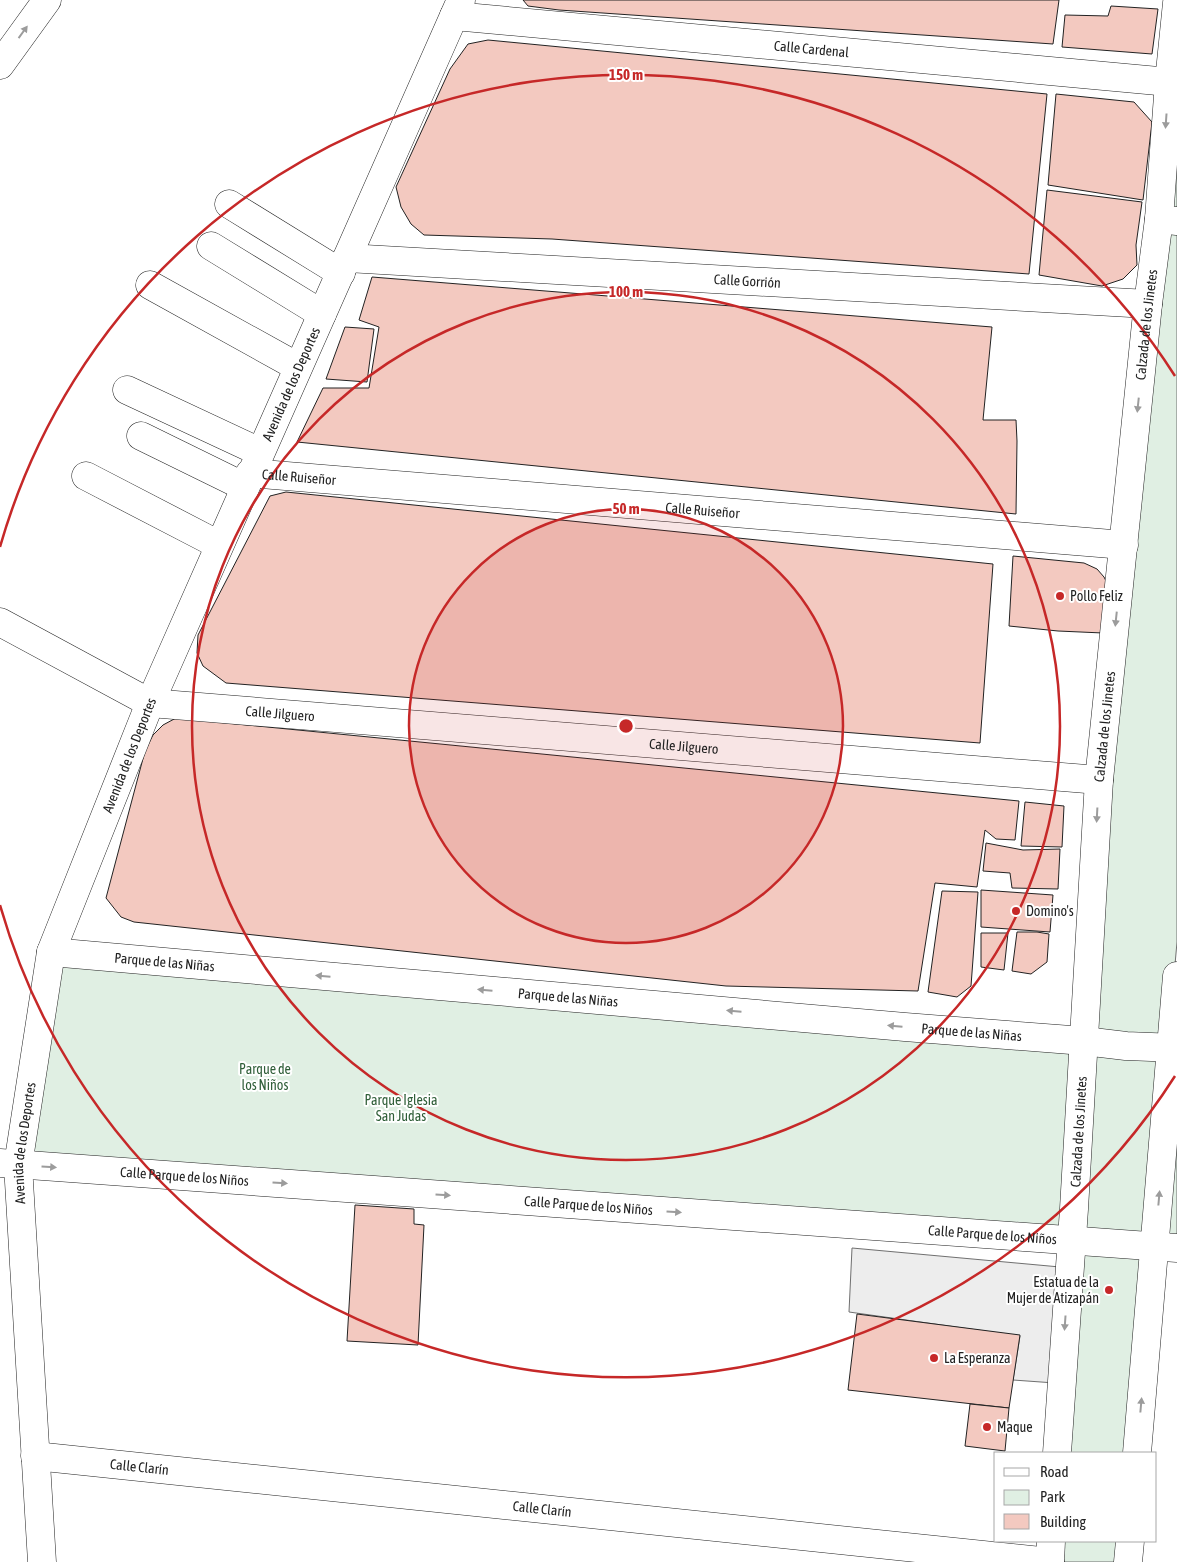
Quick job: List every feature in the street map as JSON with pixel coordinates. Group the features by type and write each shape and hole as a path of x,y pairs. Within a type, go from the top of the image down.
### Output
{"street":[{"path":"0,65 47,0"},
{"name":"Calzada de los Jinetes","path":"1057,1452 1100,780 1148,304 1168,220 1169,82 1177,3"},
{"name":"Calle Cardenal","path":"458,8 1169,82"},
{"name":"Avenida de los Deportes","path":"42,1562 35,1456 9,1164 51,952 150,703 458,8"},
{"path":"229,204 344,266"},
{"path":"211,246 322,314"},
{"name":"Calle Gorrión","path":"344,266 1148,304"},
{"path":"150,285 298,367"},
{"path":"127,390 252,471"},
{"path":"141,436 252,471"},
{"name":"Calle Ruiseñor","path":"252,471 1124,545"},
{"path":"86,476 219,545"},
{"path":"0,622 150,703"},
{"name":"Calle Jilguero","path":"150,703 1100,780"},
{"name":"Parque de las Niñas","path":"51,952 1126,1046 1174,1048"},
{"path":"1137,1452 1166,1247 1177,976"},
{"name":"Calle Parque de los Niños","path":"9,1164 1166,1247"},
{"name":"Calle Clarín","path":"35,1456 1050,1562"},
{"path":"1050,1562 1052,1542"},
{"path":"1128,1562 1130,1542"}],"green space":[{"path":"1177,74 1177,942 1168,1044 1087,1036"},
{"name":"Parque de los Niños","path":"58,958 1085,1044 1170,1049 1153,1245 22,1162"},
{"path":"1177,1131 1177,1243 1164,1243"},
{"path":"1072,1242 1154,1248 1136,1452 1059,1452"},
{"path":"1054,1542 1128,1542 1126,1562 1052,1562"}],"shaded area":[{"path":"852,1248 1060,1267 1055,1383 1013,1380 1020,1336 849,1312"}],"building":[{"path":"523,0 1059,0 1053,44 559,10 528,6"},
{"path":"1111,6 1158,9 1152,54 1062,47 1065,15 1108,16"},
{"path":"488,40 1047,94 1029,274 552,239 424,235 411,224 401,207 396,187 450,69 468,44"},
{"path":"1056,94 1134,102 1152,122 1143,200 1048,185"},
{"path":"1047,190 1142,202 1136,245 1137,265 1123,279 1102,286 1039,275"},
{"path":"372,277 992,327 983,420 1016,420 1016,514 297,442 323,388 369,388 379,327 359,320"},
{"path":"345,327 374,329 367,382 326,379"},
{"path":"286,492 993,564 980,743 226,683 203,666 197,653 198,635 270,496"},
{"name":"Pollo Feliz","path":"1013,556 1084,563 1097,569 1109,587 1103,633 1009,626"},
{"path":"176,718 1019,801 1015,840 996,839 985,830 977,887 935,883 918,991 726,986 134,922 121,917 106,898 145,751 153,735 163,725"},
{"path":"1025,802 1064,806 1062,847 1021,846"},
{"path":"986,843 1023,850 1060,849 1058,889 1012,888 1010,873 983,871"},
{"name":"Domino's","path":"981,890 1053,895 1050,932 981,927"},
{"path":"942,891 978,892 971,986 957,997 928,992"},
{"path":"1017,932 1049,934 1047,962 1031,974 1012,971"},
{"path":"981,933 1008,933 1004,970 981,967"},
{"path":"355,1205 414,1209 414,1224 424,1225 418,1345 347,1341"},
{"name":"La Esperanza","path":"857,1314 1020,1335 1009,1408 848,1390"},
{"name":"Maque","path":"970,1404 1009,1408 1005,1451 965,1446"}],"place":[{"name":"Pollo Feliz","path":"1060,596"},
{"name":"Domino's","path":"1016,911"},
{"name":"Estatua de la Mujer de Atizapán","path":"1109,1290"},
{"name":"La Esperanza","path":"934,1358"},
{"name":"Maque","path":"987,1427"}],"park label":[{"name":"Parque Iglesia San Judas","path":"401,1108"}]}
